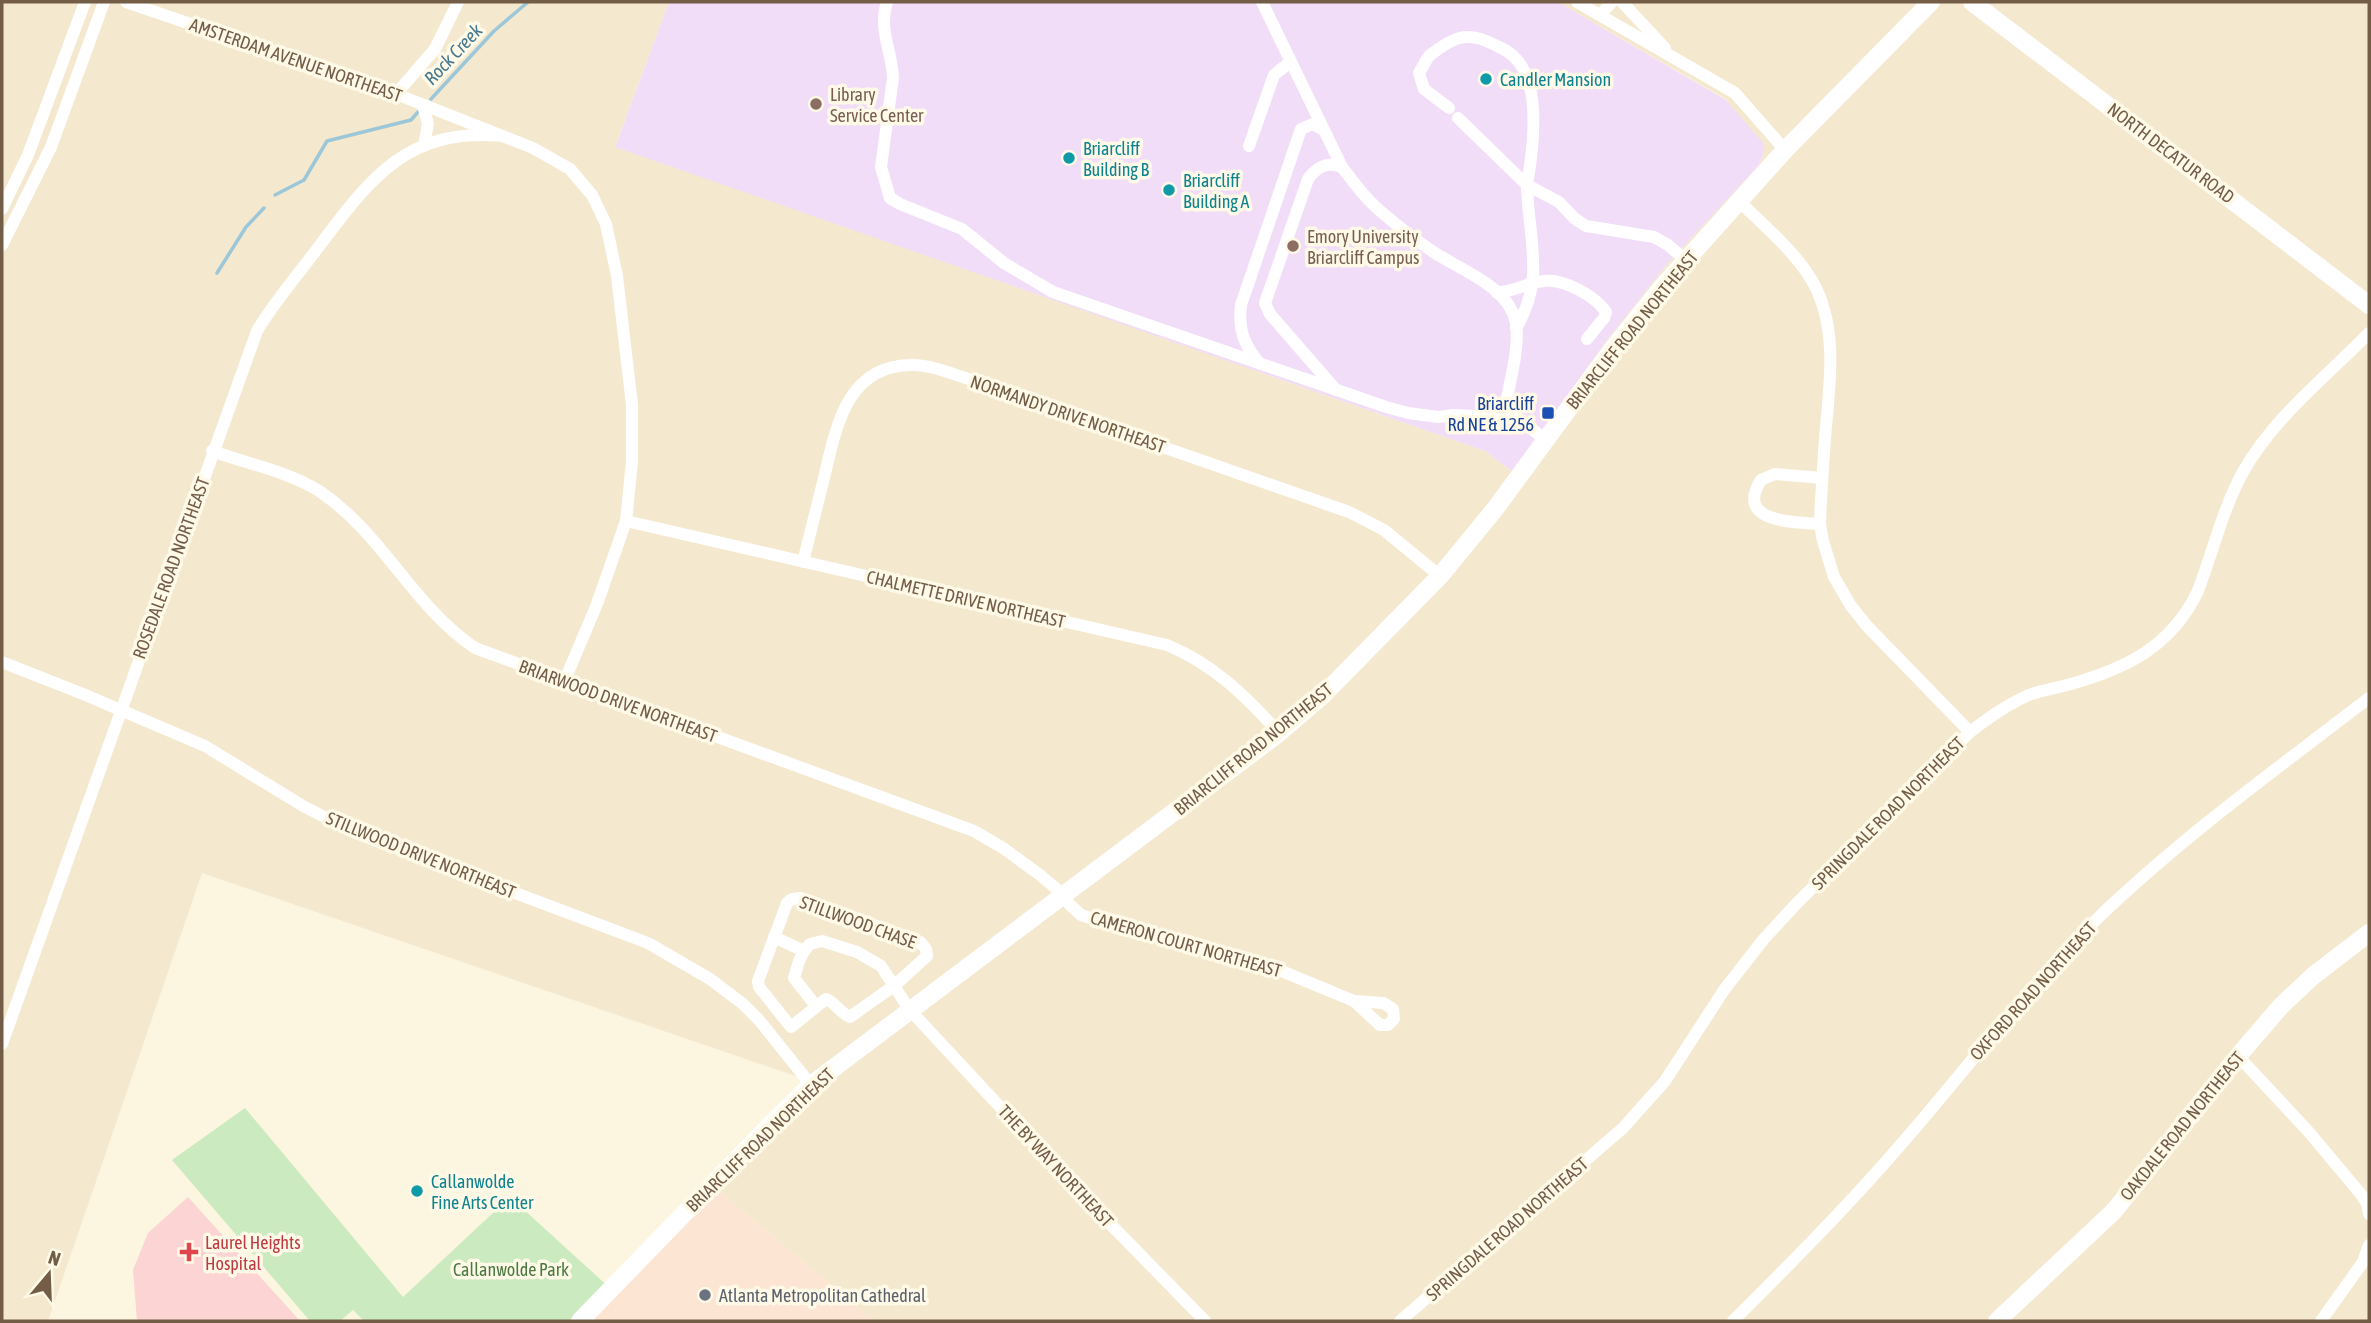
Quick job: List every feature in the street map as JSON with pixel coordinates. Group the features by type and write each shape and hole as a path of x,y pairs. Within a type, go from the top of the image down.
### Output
{"main road":[{"name":"BRIARCLIFF ROAD NORTHEAST","path":"580,1321 811,1086 909,1009 1279,733 1363,656 1440,576 1495,509 1639,314 1785,150 1931,2"},
{"name":"NORTH DECATUR ROAD","path":"1972,2 2369,305"},
{"name":"OAKDALE ROAD NORTHEAST","path":"1997,1321 2114,1211 2274,1013 2299,989 2369,933"}],"street":[{"path":"2,209 28,155 85,2"},
{"path":"2,242 51,147 104,2"},
{"name":"AMSTERDAM AVENUE NORTHEAST","path":"127,2 396,94 503,136 547,155 570,169 592,195 606,224 617,276 632,405 631,471 626,521 597,604 564,682"},
{"path":"396,94 435,49 458,2"},
{"path":"887,2 883,16 885,40 892,63 892,78 881,167 890,198 962,229 1004,263 1053,292 1386,407 1424,416 1493,417 1504,409 1516,328 1512,312 1496,292 1431,250 1383,214 1354,184 1342,167 1262,2"},
{"path":"1577,2 1735,93 1785,150"},
{"path":"1600,15 1612,2"},
{"path":"1622,2 1673,57"},
{"path":"1516,328 1525,313 1533,283 1534,245 1527,185 1534,115 1528,80 1512,54 1476,36 1454,40 1428,57 1419,73 1424,89 1453,113 1527,185 1559,202 1586,226 1654,237 1686,260"},
{"path":"1249,146 1274,75 1290,62"},
{"path":"1260,365 1243,341 1240,330 1241,305 1301,129 1306,95"},
{"path":"423,105 428,124 424,145"},
{"path":"1301,129 1313,124 1324,130"},
{"name":"ROSEDALE ROAD NORTHEAST","path":"2,1044 250,346 267,315 340,218 395,160 424,145 468,135 503,136"},
{"path":"1337,390 1270,314 1265,303 1308,179 1326,165 1342,167"},
{"path":"1740,202 1807,274 1822,305 1829,331 1829,383 1820,524 1834,577 1867,626 1970,732"},
{"path":"1496,292 1518,289 1533,283 1557,281 1584,294 1606,313 1587,339"},
{"name":"SPRINGDALE ROAD NORTHEAST","path":"1400,1321 1623,1128 1665,1081 1724,990 1763,940 1970,732 1999,711 2028,695 2117,669 2167,636 2197,593 2233,493 2252,458 2273,431 2369,333"},
{"name":"NORMANDY DRIVE NORTHEAST","path":"803,562 831,442 844,406 861,386 879,373 911,365 928,367 979,383 1349,512 1384,530 1440,576"},
{"path":"1504,409 1546,440"},
{"name":"BRIARWOOD DRIVE NORTHEAST","path":"212,451 271,471 322,493 356,522 436,617 475,648 974,831 1013,855 1063,895"},
{"path":"1820,524 1768,518 1757,506 1755,496 1761,480 1775,474 1822,478"},
{"name":"CHALMETTE DRIVE NORTHEAST","path":"626,521 1167,645 1215,671 1247,699 1279,733"},
{"name":"STILLWOOD DRIVE NORTHEAST","path":"2,662 221,754 293,800 384,845 648,943 721,987 760,1020 811,1086"},
{"name":"OXFORD ROAD NORTHEAST","path":"1733,1321 1866,1184 2023,997 2102,915 2191,836 2369,698"},
{"name":"CAMERON COURT NORTHEAST","path":"1063,895 1081,915 1133,932 1210,949 1272,967 1354,1001"},
{"name":"STILLWOOD CHASE","path":"800,898 920,942 926,949 927,956 895,985 850,1017 834,1002 826,999 791,1027 759,987 758,981 787,903 800,898"},
{"path":"774,937 804,951 794,978 816,1006"},
{"name":"STILLWOOD CHASE","path":"804,951 810,944 822,941 857,952 881,966 909,1009"},
{"path":"760,1020 774,1006"},
{"name":"THE BY WAY NORTHEAST","path":"909,1009 1082,1195 1205,1321"},
{"path":"2238,1056 2300,1122 2360,1193 2367,1203 2369,1214"},
{"path":"2321,1321 2363,1262 2369,1245"}],"shaded area":[{"path":"2,2 669,2 615,146 1485,451 1513,472 1606,341 1667,264 1759,165 1763,155 1726,99 1558,2 2369,2 2369,1321 874,1321 713,1186 822,1085 202,873 48,1321 2,1321"},
{"name":"Emory University Briarcliff Campus","path":"669,2 1558,2 1726,100 1764,144 1763,155 1759,165 1667,264 1606,341 1513,472 1485,451 615,147"},
{"path":"713,1186 874,1321 582,1321"},
{"name":"Laurel Heights Hospital","path":"188,1197 300,1321 137,1321 133,1270 148,1233"}],"green space":[{"name":"Callanwolde Park","path":"245,1108 403,1297 510,1197 612,1290 582,1321 364,1321 353,1310 340,1321 310,1321 172,1160"}],"waterway":[{"name":"Rock Creek","path":"431,99 494,31 528,2"},
{"name":"Rock Creek","path":"275,195 304,180 327,141 411,120 418,112"},
{"name":"Rock Creek","path":"217,273 246,227 264,208"}],"place":[{"name":"Candler Mansion","path":"1486,79"},
{"name":"Library Service Center","path":"816,104"},
{"name":"Briarcliff Building B","path":"1069,158"},
{"name":"Briarcliff Building A","path":"1169,190"},
{"name":"Emory University Briarcliff Campus","path":"1293,246"},
{"name":"Briarcliff Rd NE & 1256","path":"1548,413"},
{"name":"Callanwolde Fine Arts Center","path":"417,1191"},
{"name":"Laurel Heights Hospital","path":"189,1252"},
{"name":"Atlanta Metropolitan Cathedral","path":"705,1295"}]}
